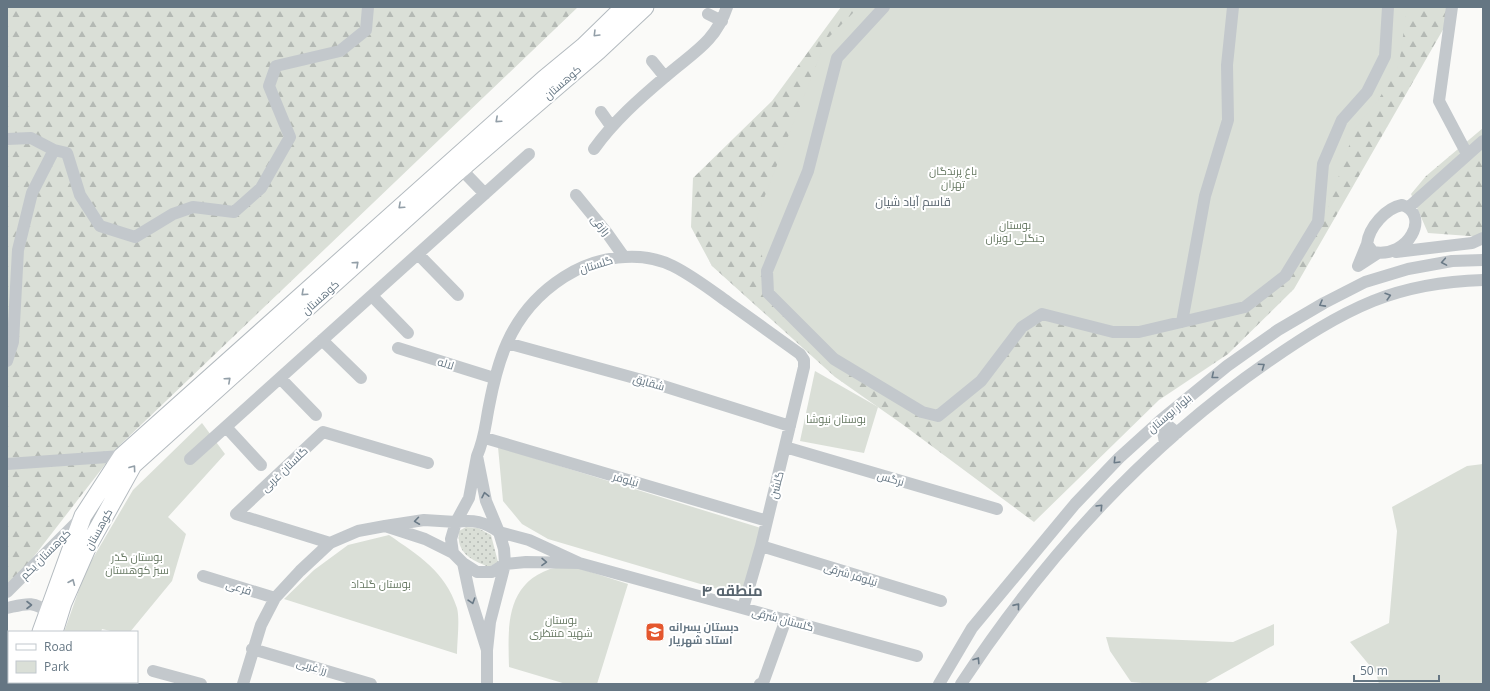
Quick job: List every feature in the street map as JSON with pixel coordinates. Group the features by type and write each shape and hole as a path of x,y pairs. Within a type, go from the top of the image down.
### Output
{"main road":[{"name":"کوهستان","path":"41,631 83,516 122,456 544,79 584,46 624,7"},
{"name":"کوهستان","path":"54,631 63,603 88,546 133,466 461,169 598,51 645,7"}],"street":[{"path":"7,139 31,138 54,150 67,153 80,195 100,226 135,237 173,214 193,207 234,212 261,188 290,137 269,86 276,66 340,51 366,30 368,7"},
{"path":"594,149 611,126 665,77 709,41 722,21 727,7"},
{"path":"884,7 837,58 808,171 767,272 768,293 834,359 922,412 938,416 981,381 1022,327 1042,314 1113,332 1139,332 1245,307 1285,276 1318,222 1323,164 1342,120 1367,92 1385,56 1388,7"},
{"path":"1182,322 1204,196 1228,120 1227,65 1233,7"},
{"path":"1452,7 1439,101 1468,154"},
{"path":"708,14 722,21"},
{"path":"652,61 665,77"},
{"path":"601,112 611,126"},
{"path":"1409,207 1483,141"},
{"path":"7,361 13,342 18,250 32,192 54,150"},
{"path":"190,459 530,154"},
{"path":"461,169 484,194"},
{"name":"رازقی","path":"576,196 607,233 624,257"},
{"path":"1358,266 1383,253 1402,247 1412,236 1415,218 1409,207 1402,205 1396,206 1382,216 1370,232 1358,266 1372,301"},
{"path":"1412,236 1434,248"},
{"path":"1367,244 1373,252 1383,253 1472,243 1483,238"},
{"path":"418,254 458,295"},
{"name":"گلستان","path":"456,522 468,498 478,456 485,438 494,378 507,343 529,307 555,283 585,266 603,260 624,257 658,261 672,265 692,277 800,354 804,360"},
{"name":"بلوار بوستان","path":"938,684 972,628 1075,504 1119,458 1160,420 1227,366 1278,330 1364,282 1415,267 1452,261 1483,260"},
{"name":"بلوار بوستان","path":"961,684 992,637 1090,517 1176,433 1239,382 1289,347 1372,301 1413,289 1454,281 1483,280"},
{"path":"372,296 408,333"},
{"path":"322,340 361,378"},
{"name":"شقایق","path":"507,343 660,385 790,426"},
{"name":"لاله","path":"398,348 494,378"},
{"name":"گلشن","path":"743,608 761,546 804,367 804,360"},
{"path":"280,378 316,415"},
{"path":"1160,420 1176,433"},
{"path":"1160,420 1164,444"},
{"path":"226,426 261,465"},
{"name":"گلستان غربی","path":"330,543 236,514 323,432 428,463"},
{"name":"نیلوفر","path":"485,438 767,521"},
{"name":"نرگس","path":"785,447 997,508"},
{"path":"7,464 122,456"},
{"path":"478,456 486,501 499,532 504,549 505,564 490,622 487,650 487,684"},
{"name":"کوهستان یکم","path":"7,592 83,516"},
{"path":"243,684 252,649 261,625 275,598 300,571 330,543 358,531 424,520 456,522 469,520 486,523 499,532 529,540 579,563"},
{"path":"454,553 451,539 456,522"},
{"path":"385,526 425,539 454,553 463,563 477,572 492,572 505,564 526,562 579,563"},
{"name":"نیلوفر شرقی","path":"761,546 941,601"},
{"path":"463,563 470,596 487,650"},
{"name":"گلستان شرقی","path":"579,563 917,656"},
{"name":"فرعی","path":"203,576 275,598"},
{"path":"7,608 26,604 39,605 48,613"},
{"path":"763,684 786,619"},
{"path":"972,628 992,637"},
{"name":"رز غربی","path":"252,649 371,684"},
{"path":"153,670 201,684"}],"green space":[{"path":"7,7 578,7 121,444 11,586 7,588"},
{"name":"باغ پرندگان تهران","path":"841,7 1456,7 1294,289 1228,354 1159,400 1034,522 902,424 835,377 712,266 691,227 693,178 772,101"},
{"name":"باغ پرندگان تهران","path":"859,7 1407,7 1399,65 1377,102 1355,128 1323,223 1247,312 1133,339 1043,319 1025,330 940,421 832,363 767,294 757,216 826,40"},
{"path":"1483,128 1483,237 1428,233 1411,194 1426,176"},
{"name":"بوستان نیوشا","path":"815,371 878,407 864,453 800,441"},
{"name":"بوستان گذر سبز کوهستان","path":"202,423 225,454 168,517 186,534 172,581 131,631 111,631 102,629 101,631 64,631 86,570 133,490"},
{"path":"498,447 761,528 741,596 548,539 522,524 503,501"},
{"path":"1483,464 1483,684 1379,684 1376,673 1350,642 1389,623 1397,531 1392,507 1467,466"},
{"path":"466,527 478,528 491,535 498,562 489,567 476,562 466,555 460,545 459,531"},
{"name":"بوستان گلداد","path":"389,535 421,558 446,584 452,595 458,613 457,654 284,599 314,570 348,545"},
{"name":"بوستان شهید منتظری","path":"575,567 628,584 597,684 566,684 509,667 509,637 512,609 524,586 535,576 550,569"},
{"path":"1274,624 1274,645 1204,684 1153,684 1131,682 1110,651 1106,637 1233,642"},
{"path":"48,683 86,683 86,684"}],"place":[{"name":"دبستان پسرانه استاد شهريار","path":"655,632"}],"district":[{"name":"قاسم آباد شیان","path":"913,201"},
{"name":"منطقه ۴","path":"732,590"}],"park label":[{"name":"بوستان جنگلی لویزان","path":"1015,230"}]}
